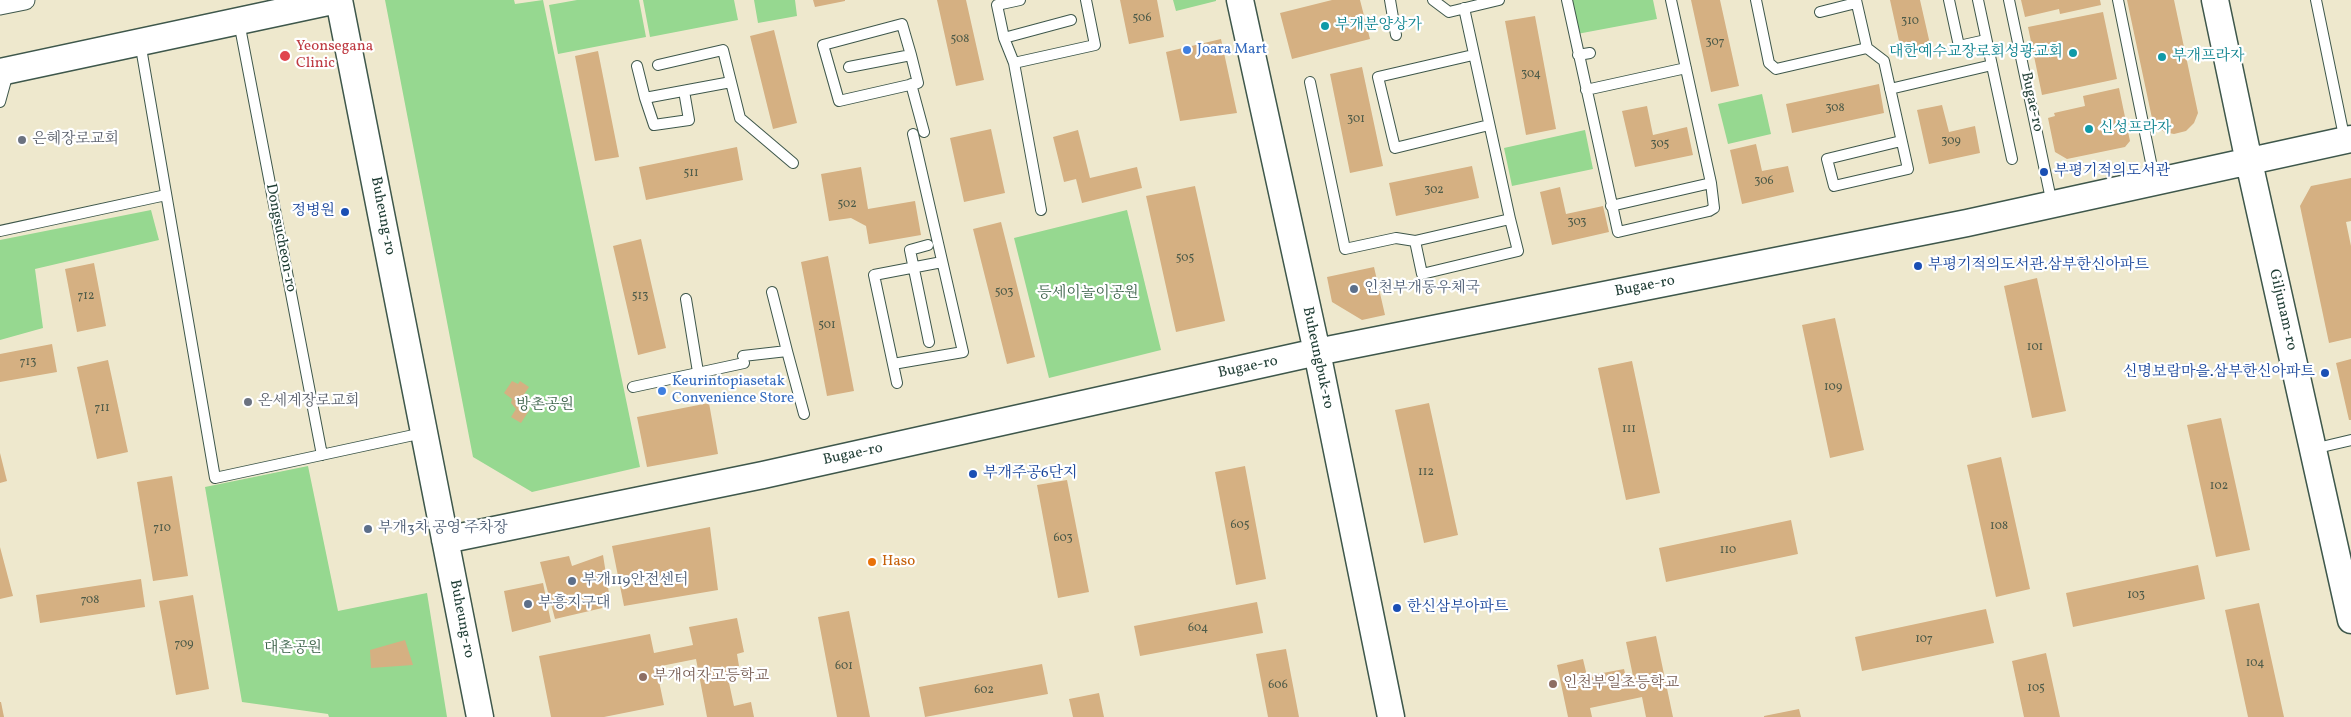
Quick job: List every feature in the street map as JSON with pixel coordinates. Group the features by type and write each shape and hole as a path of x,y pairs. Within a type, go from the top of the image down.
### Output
{"street":[{"path":"0,5 25,0"},
{"path":"4,71 338,0"},
{"name":"Buheung-ro","path":"338,0 480,717"},
{"name":"Buheungbuk-ro","path":"1240,0 1317,352 1391,717"},
{"name":"Giljunam-ro","path":"2215,0 2351,620"},
{"name":"Bugae-ro","path":"445,540 763,475 1317,352 2052,204 2348,140"}],"lane":[{"path":"1020,0 997,5 1004,38 1014,62 1041,210"},
{"path":"1014,62 1095,45 1086,0"},
{"path":"1390,0 1396,34"},
{"path":"1433,0 1449,12 1499,0"},
{"path":"1567,0 1618,232 1625,232 1710,211 1714,208 1715,202 1671,0"},
{"path":"1756,0 1769,63 1776,69 1867,48"},
{"path":"1949,0 1959,46 1986,40"},
{"path":"1978,0 2012,159"},
{"name":"Bugae-ro","path":"2009,0 2052,204"},
{"path":"2118,0 2155,182"},
{"name":"Bugae-ro","path":"2316,0 2348,140"},
{"path":"1820,12 1856,1 1867,48 1884,61 1908,169 1834,186 1827,159 1901,141"},
{"path":"1414,241 1422,274 1518,252 1464,8"},
{"path":"1004,38 1071,20"},
{"name":"Dongsucheon-ro","path":"239,21 322,455"},
{"path":"902,24 911,55 918,83 839,102 823,45 902,24"},
{"path":"140,42 215,478 424,432"},
{"path":"658,64 723,50 740,118 793,163"},
{"path":"1578,55 1590,53"},
{"path":"849,67 911,55"},
{"path":"1473,55 1378,77 1395,148 1489,126"},
{"path":"1890,89 1992,65"},
{"path":"637,66 654,125 689,120 684,91"},
{"path":"1586,90 1686,68"},
{"path":"0,102 4,71"},
{"path":"645,98 731,82"},
{"path":"1310,82 1345,249 1396,238 1414,241 1510,219"},
{"path":"912,84 924,132"},
{"path":"893,364 963,352 913,134"},
{"path":"1611,206 1711,183"},
{"path":"0,231 166,195"},
{"path":"928,245 910,250 929,342"},
{"path":"896,383 874,275 942,262"},
{"path":"772,292 804,414"},
{"path":"686,299 698,372"},
{"path":"633,387 787,351"},
{"path":"2313,449 2351,440"}],"green space":[{"name":"방촌공원","path":"385,0 514,0 515,4 543,0 640,467 532,492 473,457"},
{"path":"577,0 639,0 646,37 558,54 549,5"},
{"path":"643,0 734,0 738,20 650,37"},
{"path":"754,0 795,0 797,16 758,23"},
{"path":"1173,0 1216,0 1216,1 1176,11"},
{"path":"1571,0 1653,0 1657,19 1577,34"},
{"path":"1762,94 1771,134 1728,144 1718,104"},
{"path":"1585,130 1593,169 1512,186 1504,148"},
{"path":"151,210 159,240 35,269 43,328 0,340 0,240"},
{"name":"등세이놀이공원","path":"1127,210 1161,350 1049,378 1014,238"},
{"name":"대촌공원","path":"308,466 338,611 427,593 447,717 329,717 328,714 242,702 205,487"}],"building":[{"path":"813,0 845,0 845,1 815,7"},
{"path":"937,0 966,0 984,80 956,86"},
{"path":"1120,0 1157,0 1164,37 1129,44"},
{"name":"부개분양상가","path":"1332,0 1360,0 1370,39 1292,59 1280,13"},
{"path":"1691,0 1720,0 1739,86 1711,92"},
{"path":"1890,0 1920,0 1930,44 1901,50"},
{"path":"2021,0 2100,0 2101,5 2060,14 2059,9 2025,17"},
{"name":"부개프라자","path":"2127,0 2174,0 2198,113 2194,123 2186,131 2174,134 2164,132 2153,123"},
{"name":"대한예수교장로회성광교회","path":"2103,12 2117,79 2042,95 2028,27"},
{"path":"1535,16 1556,129 1526,135 1505,21"},
{"path":"774,30 797,123 773,129 750,36"},
{"path":"1221,39 1237,113 1180,121 1166,52"},
{"path":"598,51 619,157 595,161 575,56"},
{"path":"1362,67 1383,166 1350,173 1330,74"},
{"path":"1879,84 1884,113 1792,133 1786,104"},
{"name":"신성프라자","path":"2119,88 2130,141 2125,147 2067,159 2055,152 2048,118 2055,116 2054,113 2085,106 2083,96"},
{"path":"1942,105 1949,132 1975,126 1980,153 1929,164 1917,110"},
{"path":"1647,106 1653,135 1687,127 1693,155 1635,167 1622,111"},
{"path":"991,129 1005,193 964,202 950,138"},
{"path":"1078,130 1090,178 1137,167 1142,188 1082,203 1076,179 1064,182 1053,137"},
{"path":"1756,144 1762,171 1788,166 1794,192 1742,204 1730,150"},
{"path":"737,147 743,180 646,200 639,167"},
{"path":"1472,166 1479,198 1396,216 1389,183"},
{"path":"861,167 868,209 915,201 921,235 869,244 866,226 851,218 829,221 821,174"},
{"path":"2351,178 2351,221 2346,222 2351,246 2351,338 2329,343 2300,206 2311,186"},
{"path":"1195,186 1225,321 1176,332 1146,196"},
{"path":"1560,187 1566,214 1603,206 1609,232 1552,245 1540,192"},
{"path":"1001,222 1035,357 1007,364 973,229"},
{"path":"641,239 666,348 638,355 613,246"},
{"path":"828,256 854,391 827,396 801,262"},
{"path":"94,263 106,326 77,332 65,269"},
{"name":"인천부개동우체국","path":"1374,267 1385,315 1362,320 1332,302 1327,277"},
{"path":"2037,278 2066,411 2032,418 2004,286"},
{"path":"1835,318 1864,450 1830,458 1802,325"},
{"path":"52,344 57,372 0,382 0,354"},
{"path":"2351,359 2351,420 2349,420 2336,363"},
{"path":"108,360 128,452 97,459 77,367"},
{"path":"1632,361 1660,493 1626,500 1598,368"},
{"path":"512,381 518,384 520,381 529,387 519,402 530,409 521,423 511,417 516,409 511,403 512,399 504,393"},
{"path":"709,403 718,454 647,467 637,417"},
{"path":"1429,403 1458,535 1424,543 1395,410"},
{"path":"2221,418 2250,550 2216,557 2187,425"},
{"path":"0,453 7,481 0,483"},
{"path":"2001,457 2030,589 1996,597 1967,465"},
{"path":"1245,466 1266,579 1236,585 1215,472"},
{"path":"172,476 188,576 153,581 137,482"},
{"path":"1067,480 1089,592 1058,598 1037,485"},
{"path":"1791,520 1798,554 1666,582 1659,548"},
{"path":"710,527 718,590 624,606 612,546"},
{"path":"0,547 13,596 0,599"},
{"path":"603,555 611,606 555,619 540,562 569,556 572,566"},
{"path":"2198,565 2205,599 2073,627 2066,593"},
{"path":"141,579 145,607 40,623 36,595"},
{"path":"543,583 551,622 512,632 504,591"},
{"path":"193,595 209,689 176,695 159,601"},
{"path":"1257,602 1263,633 1140,656 1134,626"},
{"path":"2259,603 2284,717 2248,717 2225,610"},
{"path":"1986,609 1994,643 1862,671 1855,637"},
{"path":"849,611 870,717 837,717 818,617"},
{"path":"737,618 744,652 737,654 739,666 726,669 734,706 751,702 754,717 707,717 696,659 656,667 664,705 604,717 551,717 539,656 650,634 654,653 693,645 689,627"},
{"path":"1656,636 1673,717 1646,717 1642,697 1590,708 1592,717 1568,717 1557,665 1583,659 1587,676 1624,669 1626,677 1633,676 1626,642"},
{"path":"405,640 413,665 371,668 370,650"},
{"path":"1286,649 1299,717 1268,717 1256,654"},
{"path":"2046,653 2060,717 2024,717 2012,661"},
{"path":"1042,664 1048,694 925,717 919,687"},
{"path":"1099,693 1104,717 1073,717 1069,699"},
{"path":"1,702 4,717 0,717"},
{"path":"1799,709 1801,717 1764,717 1764,716"}],"place":[{"name":"부개분양상가","path":"1325,26"},
{"name":"Joara Mart","path":"1187,50"},
{"name":"대한예수교장로회성광교회","path":"2073,53"},
{"name":"Yeonsegana Clinic","path":"285,56"},
{"name":"부개프라자","path":"2162,57"},
{"name":"신성프라자","path":"2089,129"},
{"name":"은혜장로교회","path":"22,140"},
{"name":"부평기적의도서관","path":"2044,172"},
{"name":"정병원","path":"345,212"},
{"name":"부평기적의도서관.삼부한신아파트","path":"1918,266"},
{"name":"인천부개동우체국","path":"1354,289"},
{"name":"신명보람마을.삼부한신아파트","path":"2325,373"},
{"name":"Keurintopiasetak Convenience Store","path":"662,391"},
{"name":"온세계장로교회","path":"248,402"},
{"name":"부개주공6단지","path":"973,474"},
{"name":"부개3차 공영 주차장","path":"368,529"},
{"name":"Haso","path":"872,562"},
{"name":"부개119안전센터","path":"572,581"},
{"name":"부흥지구대","path":"528,604"},
{"name":"한신삼부아파트","path":"1397,608"},
{"name":"부개여자고등학교","path":"643,677"},
{"name":"인천부일초등학교","path":"1553,684"}]}
